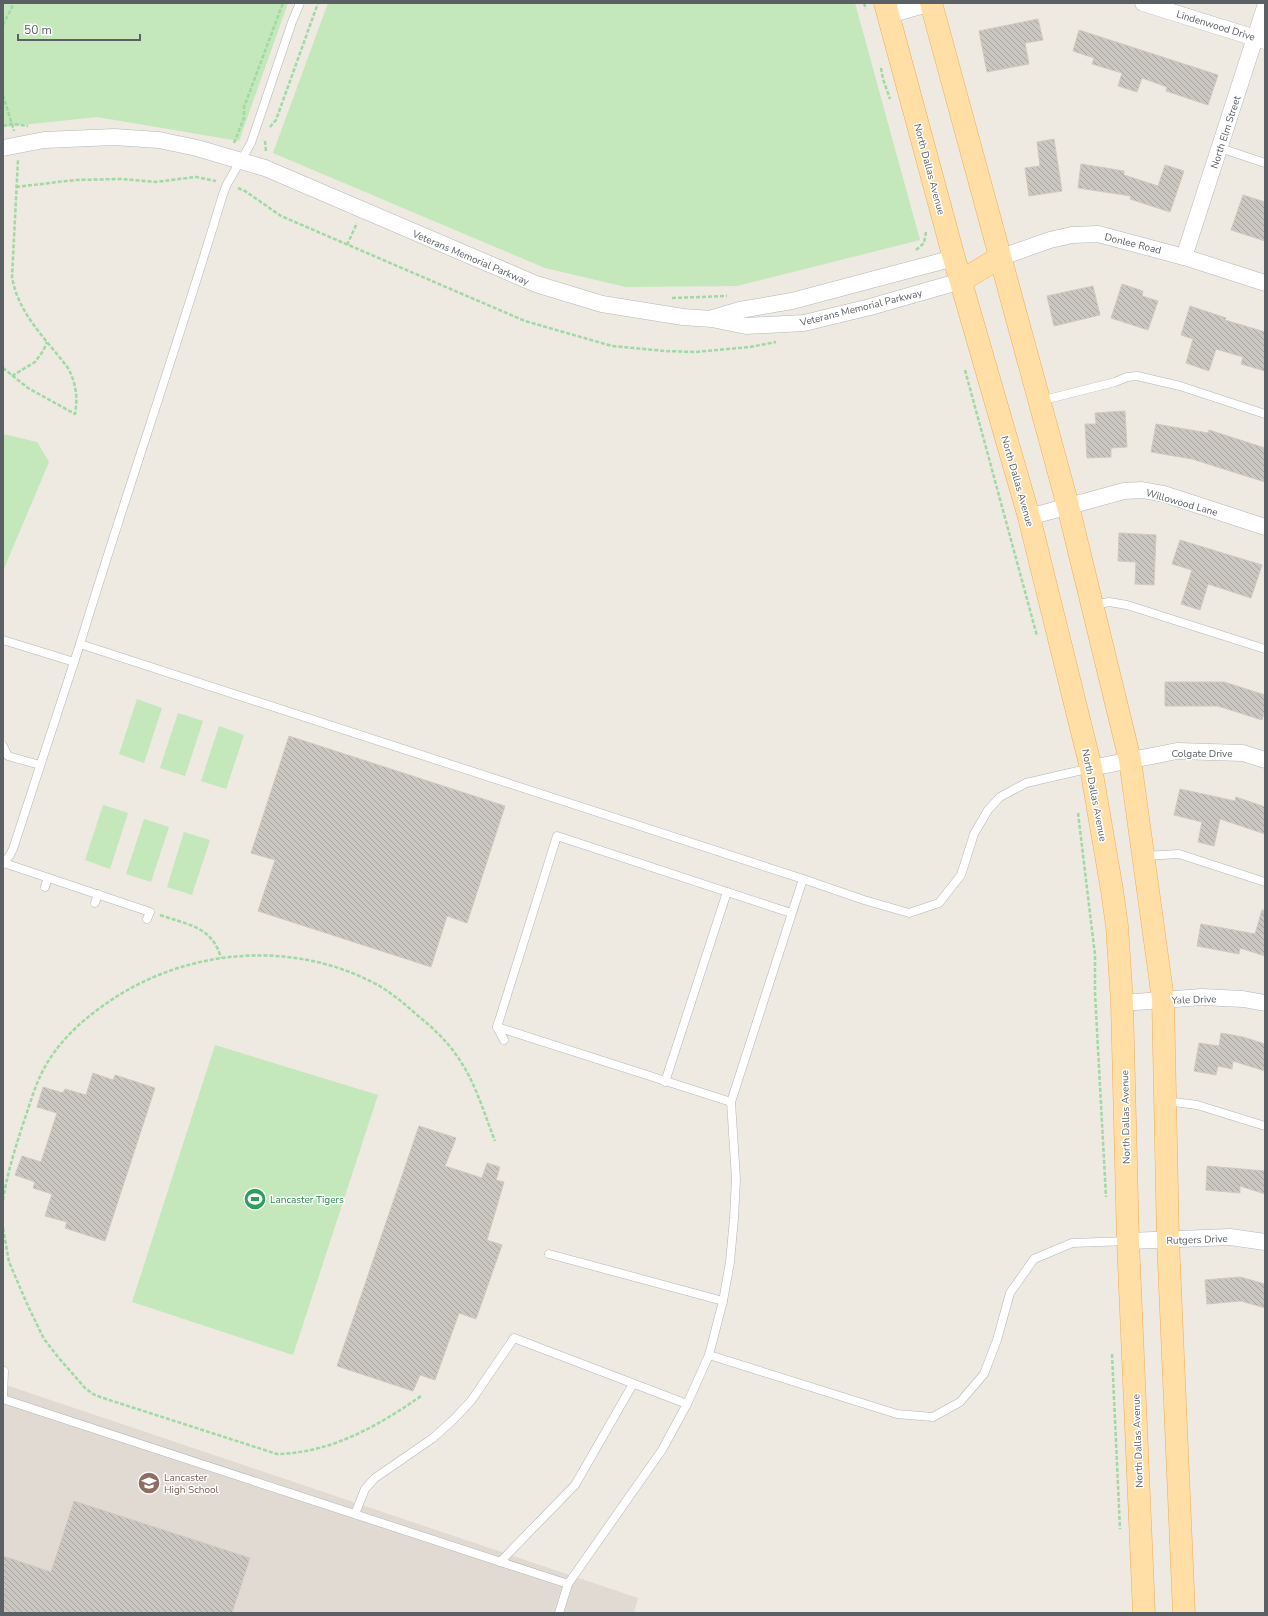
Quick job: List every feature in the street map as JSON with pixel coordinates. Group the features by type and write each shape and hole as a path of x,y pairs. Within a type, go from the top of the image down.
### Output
{"main road":[{"path":"931,3 999,258 1068,506 1130,760 1163,1000 1168,1240 1184,1613"},
{"name":"North Dallas Avenue","path":"887,9 954,258 1029,517 1091,768 1117,926 1122,1003 1128,1241 1144,1613"},
{"path":"954,258 999,258"},
{"path":"961,281 999,258"}],"street":[{"path":"887,9 931,3"},
{"name":"Lindenwood Drive","path":"1143,3 1260,39"},
{"name":"North Elm Street","path":"1184,257 1220,148 1260,39 1265,6"},
{"name":"Veterans Memorial Parkway","path":"3,148 44,140 114,136 172,143 197,148 265,168 536,284 602,304 683,317 712,319 746,326 804,323 870,307 961,281"},
{"name":"Donlee Road","path":"999,258 1050,240 1072,235 1098,234 1184,257 1265,282"},
{"name":"Veterans Memorial Parkway","path":"712,319 740,310 792,301 954,258"},
{"name":"Willowood Lane","path":"1029,517 1124,491 1142,490 1164,494 1265,527"},
{"name":"Colgate Drive","path":"1091,768 1177,751 1243,753 1265,760"},
{"name":"Yale Drive","path":"1122,1003 1202,997 1243,999 1265,1003"},
{"name":"Rutgers Drive","path":"1128,1241 1230,1237 1265,1242"}],"lane":[{"path":"148,916 98,894 3,864 13,849 198,278 223,194 227,184 252,143 292,22 300,3"},
{"path":"1220,148 1265,163"},
{"path":"1039,401 1115,382 1127,376 1137,376 1180,386 1265,414"},
{"path":"1092,605 1109,602 1127,606 1265,650"},
{"path":"3,640 74,662"},
{"path":"80,644 864,900 909,913 939,902 961,875 974,834 988,810 1000,797 1026,783 1091,768"},
{"path":"3,746 8,756 40,765"},
{"path":"504,1040 497,1028 557,836 791,913"},
{"path":"1144,856 1179,854 1265,882"},
{"path":"45,887 48,878"},
{"path":"559,1613 568,1584 662,1450 687,1404 709,1355 723,1301 730,1262 734,1218 736,1179 731,1102 803,879"},
{"path":"665,1082 727,892"},
{"path":"95,903 98,894"},
{"path":"497,1028 731,1102"},
{"path":"1165,1101 1197,1105 1265,1126"},
{"path":"709,1355 897,1414 933,1417 960,1402 984,1374 997,1340 1010,1293 1034,1259 1072,1243 1128,1241"},
{"path":"549,1254 723,1301"},
{"path":"355,1514 365,1489 376,1478 433,1438 453,1420 470,1401 514,1338 687,1404"},
{"path":"4,1371 3,1397 568,1584"},
{"path":"500,1562 575,1485 633,1384"}],"path":[{"path":"3,25 14,3"},
{"path":"230,143 235,142 244,118 244,107 283,3"},
{"path":"269,128 276,120 318,3"},
{"path":"3,95 15,136"},
{"path":"3,126 12,124 33,127"},
{"path":"267,134 265,145 267,154"},
{"path":"3,368 39,395 75,414 77,394 68,368 24,311 15,291 12,278 18,154"},
{"path":"347,245 359,217"},
{"path":"912,252 917,250 924,243 926,233"},
{"path":"668,298 730,296"},
{"path":"12,376 35,362 44,350 47,342"},
{"path":"964,365 1038,638"},
{"path":"1078,810 1095,955 1095,993 1106,1198"},
{"path":"148,916 201,930 210,935 218,947 221,958"},
{"path":"3,1200 9,1169 35,1088 51,1057 65,1039 88,1016 118,995 156,975 196,962 246,955 268,955 302,959 339,968 384,989 401,1001 441,1035 457,1056 468,1073 495,1141"},
{"path":"3,1228 9,1262 44,1339 85,1388 100,1397 269,1453 282,1454 326,1446 358,1434 372,1428 421,1396"},
{"path":"1112,1353 1120,1534"}],"shaded area":[{"name":"Lancaster High School","path":"3,1384 638,1598 634,1613 3,1613"}],"green space":[{"path":"3,3 288,3 239,141 97,117 3,127"},
{"path":"328,3 855,3 920,240 737,286 626,287 545,268 273,153"},
{"path":"3,434 37,442 49,462 3,571"},
{"path":"137,699 162,708 144,763 119,754"},
{"path":"178,713 203,721 185,776 160,768"},
{"path":"219,726 244,735 226,789 201,781"},
{"path":"103,805 128,813 110,869 85,860"},
{"path":"144,819 169,827 151,882 126,874"},
{"path":"184,832 210,840 192,895 167,887"},
{"name":"Lancaster Tigers","path":"215,1045 378,1095 293,1355 132,1302"}],"building":[{"path":"1038,19 1043,40 1025,43 1029,64 987,72 979,31"},
{"path":"1079,30 1218,75 1208,105 1166,91 1167,87 1142,78 1137,92 1118,86 1122,73 1092,64 1094,58 1073,51"},
{"path":"1054,139 1062,191 1029,196 1025,168 1040,166 1037,142"},
{"path":"1081,164 1124,171 1124,175 1158,186 1165,165 1184,171 1170,212 1130,199 1131,196 1078,188"},
{"path":"1243,195 1265,202 1265,241 1231,230"},
{"path":"1122,284 1143,291 1142,296 1158,301 1148,330 1111,318"},
{"path":"1093,286 1100,315 1054,326 1047,296"},
{"path":"1190,306 1226,318 1225,320 1265,332 1265,371 1241,364 1243,357 1216,349 1209,371 1186,363 1193,339 1181,335"},
{"path":"1125,411 1127,447 1111,448 1111,457 1087,458 1085,424 1096,424 1095,413"},
{"path":"1156,424 1208,433 1209,430 1265,448 1265,482 1192,459 1151,452"},
{"path":"1119,533 1156,535 1154,585 1135,584 1136,562 1118,561"},
{"path":"1180,540 1262,565 1251,598 1208,584 1200,610 1181,604 1192,570 1172,564"},
{"path":"1165,682 1224,682 1265,695 1265,709 1262,720 1218,706 1165,706"},
{"path":"289,736 505,806 467,923 447,916 431,967 258,911 275,860 251,853"},
{"path":"1180,789 1235,801 1236,797 1265,807 1265,834 1220,819 1214,846 1198,842 1202,822 1174,815"},
{"path":"1262,910 1265,910 1265,956 1240,948 1239,954 1197,946 1201,924 1255,934"},
{"path":"1221,1033 1243,1037 1265,1044 1265,1071 1233,1061 1232,1069 1218,1066 1216,1075 1194,1071 1199,1043 1219,1046"},
{"path":"93,1073 113,1080 115,1075 155,1088 105,1241 65,1228 67,1222 45,1216 52,1194 33,1188 35,1182 15,1175 22,1156 41,1162 57,1113 37,1107 43,1087 63,1093 65,1089 86,1095"},
{"path":"419,1126 456,1138 445,1166 482,1178 487,1163 500,1167 496,1180 504,1182 487,1240 502,1245 476,1319 459,1313 435,1380 420,1375 413,1391 337,1366"},
{"path":"1207,1166 1265,1171 1265,1194 1240,1186 1240,1193 1206,1190"},
{"path":"1240,1277 1265,1284 1265,1308 1241,1301 1207,1304 1205,1280"},
{"path":"74,1501 250,1558 232,1613 3,1613 3,1556 51,1572"}],"place":[{"name":"Lancaster Tigers","path":"255,1199"},
{"name":"Lancaster High School","path":"149,1483"}]}
